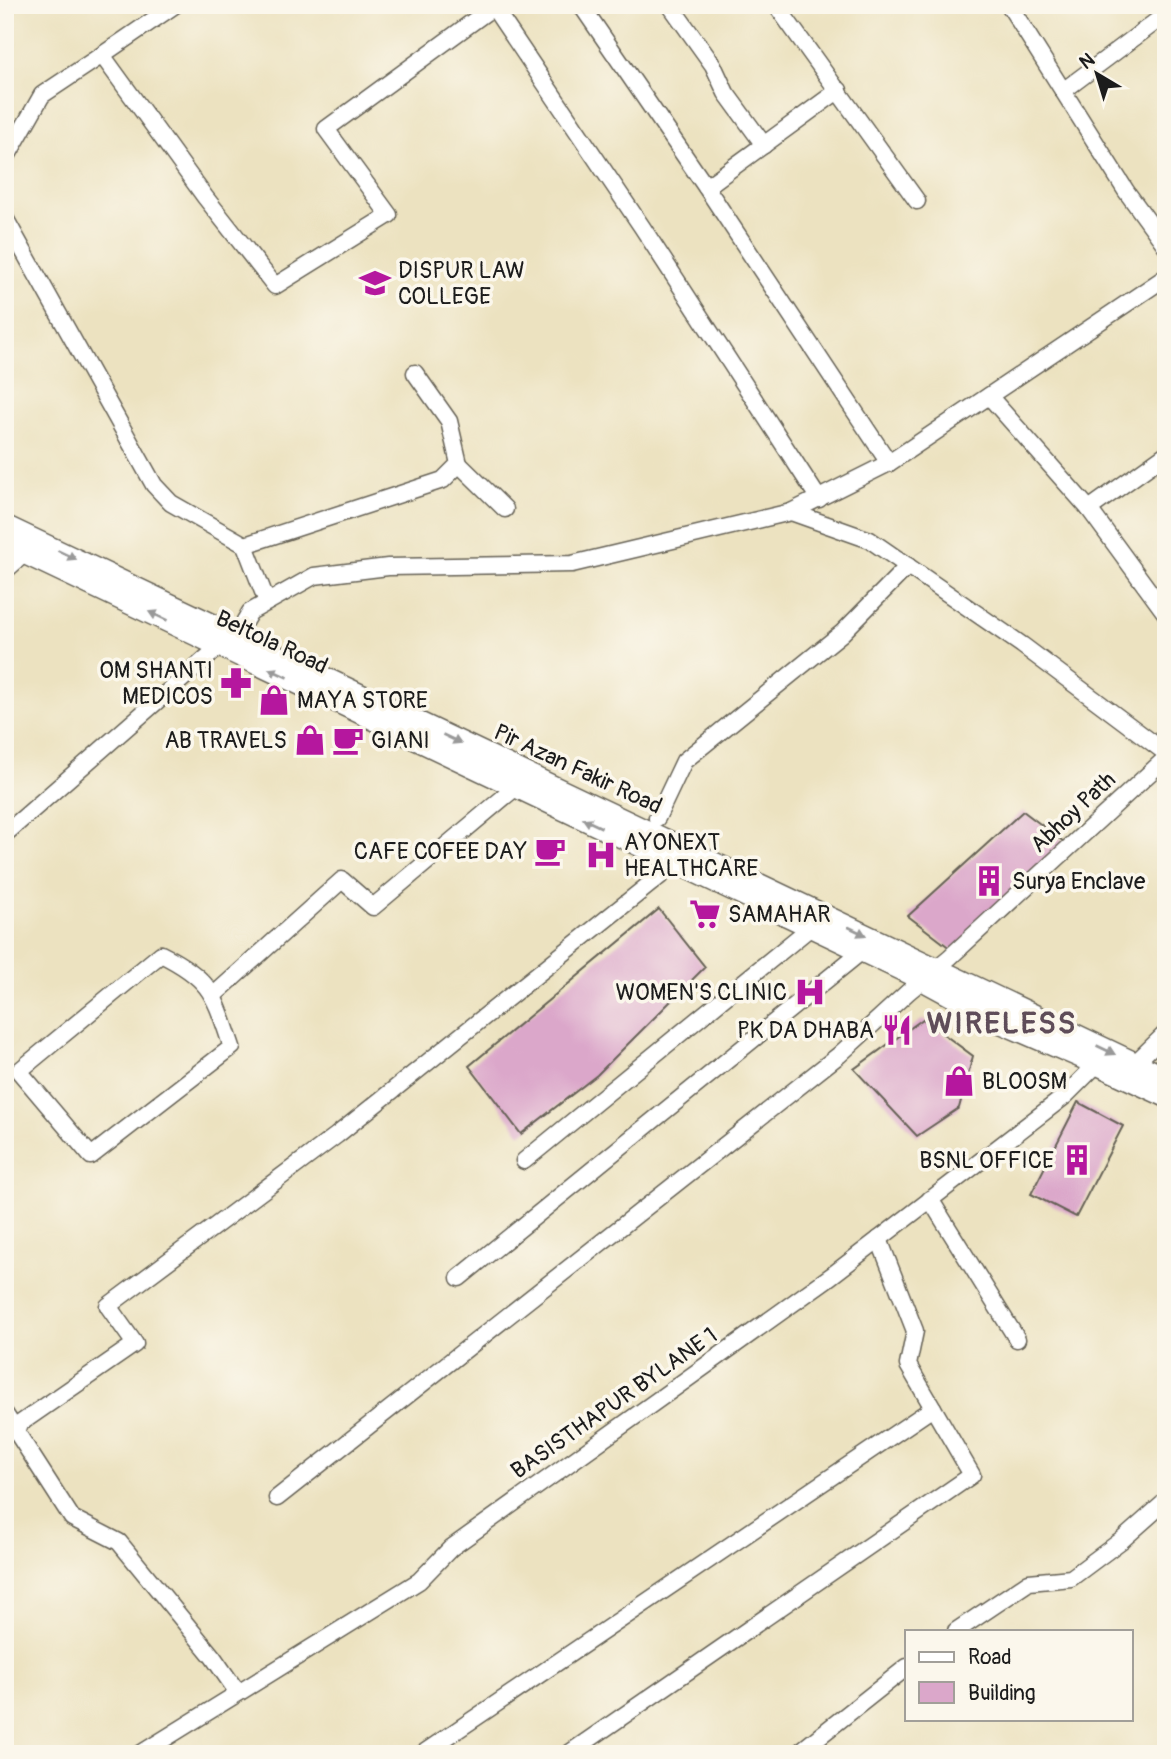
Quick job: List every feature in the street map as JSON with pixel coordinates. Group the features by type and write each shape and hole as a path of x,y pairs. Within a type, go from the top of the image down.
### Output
{"main road":[{"name":"Pir Azan Fakir Road","path":"5,526 228,641 523,781 937,969 1128,1069 1166,1096"},
{"name":"Beltola Road","path":"5,544 228,641"},
{"name":"Pir Azan Fakir Road","path":"523,781 676,863 862,951 937,969 1002,1023 1097,1064 1166,1078"}],"street":[{"path":"5,160 42,95 175,5"},
{"path":"581,5 706,187 889,463"},
{"path":"670,5 713,65 726,93 764,145"},
{"path":"776,5 917,201"},
{"path":"1009,5 1126,191 1166,246"},
{"path":"102,55 205,197 275,286 389,215 326,129 492,6 642,227 818,499"},
{"path":"1063,91 1166,14"},
{"path":"706,187 839,90"},
{"path":"5,218 154,485 171,503 245,545 267,602"},
{"path":"5,834 228,641 250,612 314,576 387,567 572,564 791,512 889,463 1166,277"},
{"path":"415,373 449,421 459,464 505,509"},
{"path":"989,396 1089,509 1166,614"},
{"path":"1089,509 1166,454"},
{"path":"245,545 443,480 459,464"},
{"path":"791,512 870,540 1022,645 1166,755"},
{"path":"5,571 25,553"},
{"path":"657,818 684,761 842,633 908,566"},
{"name":"Abhoy Path","path":"277,1498 839,1055 937,969 1166,755"},
{"path":"214,995 342,880 373,907 523,781"},
{"path":"238,1693 213,1657 119,1542 72,1518 10,1421 135,1344 108,1306 337,1135 676,863"},
{"path":"524,1161 811,927"},
{"path":"459,1278 862,951"},
{"path":"161,954 189,968 214,995 232,1047 91,1156 19,1071 161,954"},
{"path":"1128,1069 1166,1033"},
{"name":"BASISTHAPUR BYLANE 1","path":"140,1754 419,1581 451,1548 831,1276 1065,1096 1097,1064"},
{"path":"930,1199 1017,1339"},
{"path":"568,1754 972,1475 908,1365 915,1331 879,1239"},
{"path":"422,1754 933,1408"},
{"path":"957,1630 1029,1582 1071,1578 1122,1540 1166,1501"},
{"path":"797,1754 905,1669"}],"building":[{"name":"Surya Enclave","path":"1023,811 1068,845 955,952 908,916"},
{"path":"659,909 705,967 597,1075 521,1134 469,1066"},
{"path":"923,1019 973,1056 959,1108 917,1136 854,1069"},
{"name":"BSNL OFFICE","path":"1078,1102 1123,1126 1076,1217 1031,1194"}],"place":[{"name":"DISPUR LAW COLLEGE","path":"375,283"},
{"name":"OM SHANTI MEDICOS","path":"236,683"},
{"name":"MAYA STORE","path":"274,700"},
{"name":"AB TRAVELS","path":"310,740"},
{"name":"GIANI","path":"348,740"},
{"name":"CAFE COFEE DAY","path":"550,851"},
{"name":"AYONEXT HEALTHCARE","path":"601,855"},
{"name":"Surya Enclave","path":"989,881"},
{"name":"SAMAHAR","path":"705,914"},
{"name":"WOMEN'S CLINIC","path":"810,992"},
{"name":"PK DA DHABA","path":"897,1030"},
{"name":"BLOOSM","path":"959,1081"},
{"name":"BSNL OFFICE","path":"1077,1160"}],"district":[{"name":"WIRELESS","path":"1002,1023"}]}
